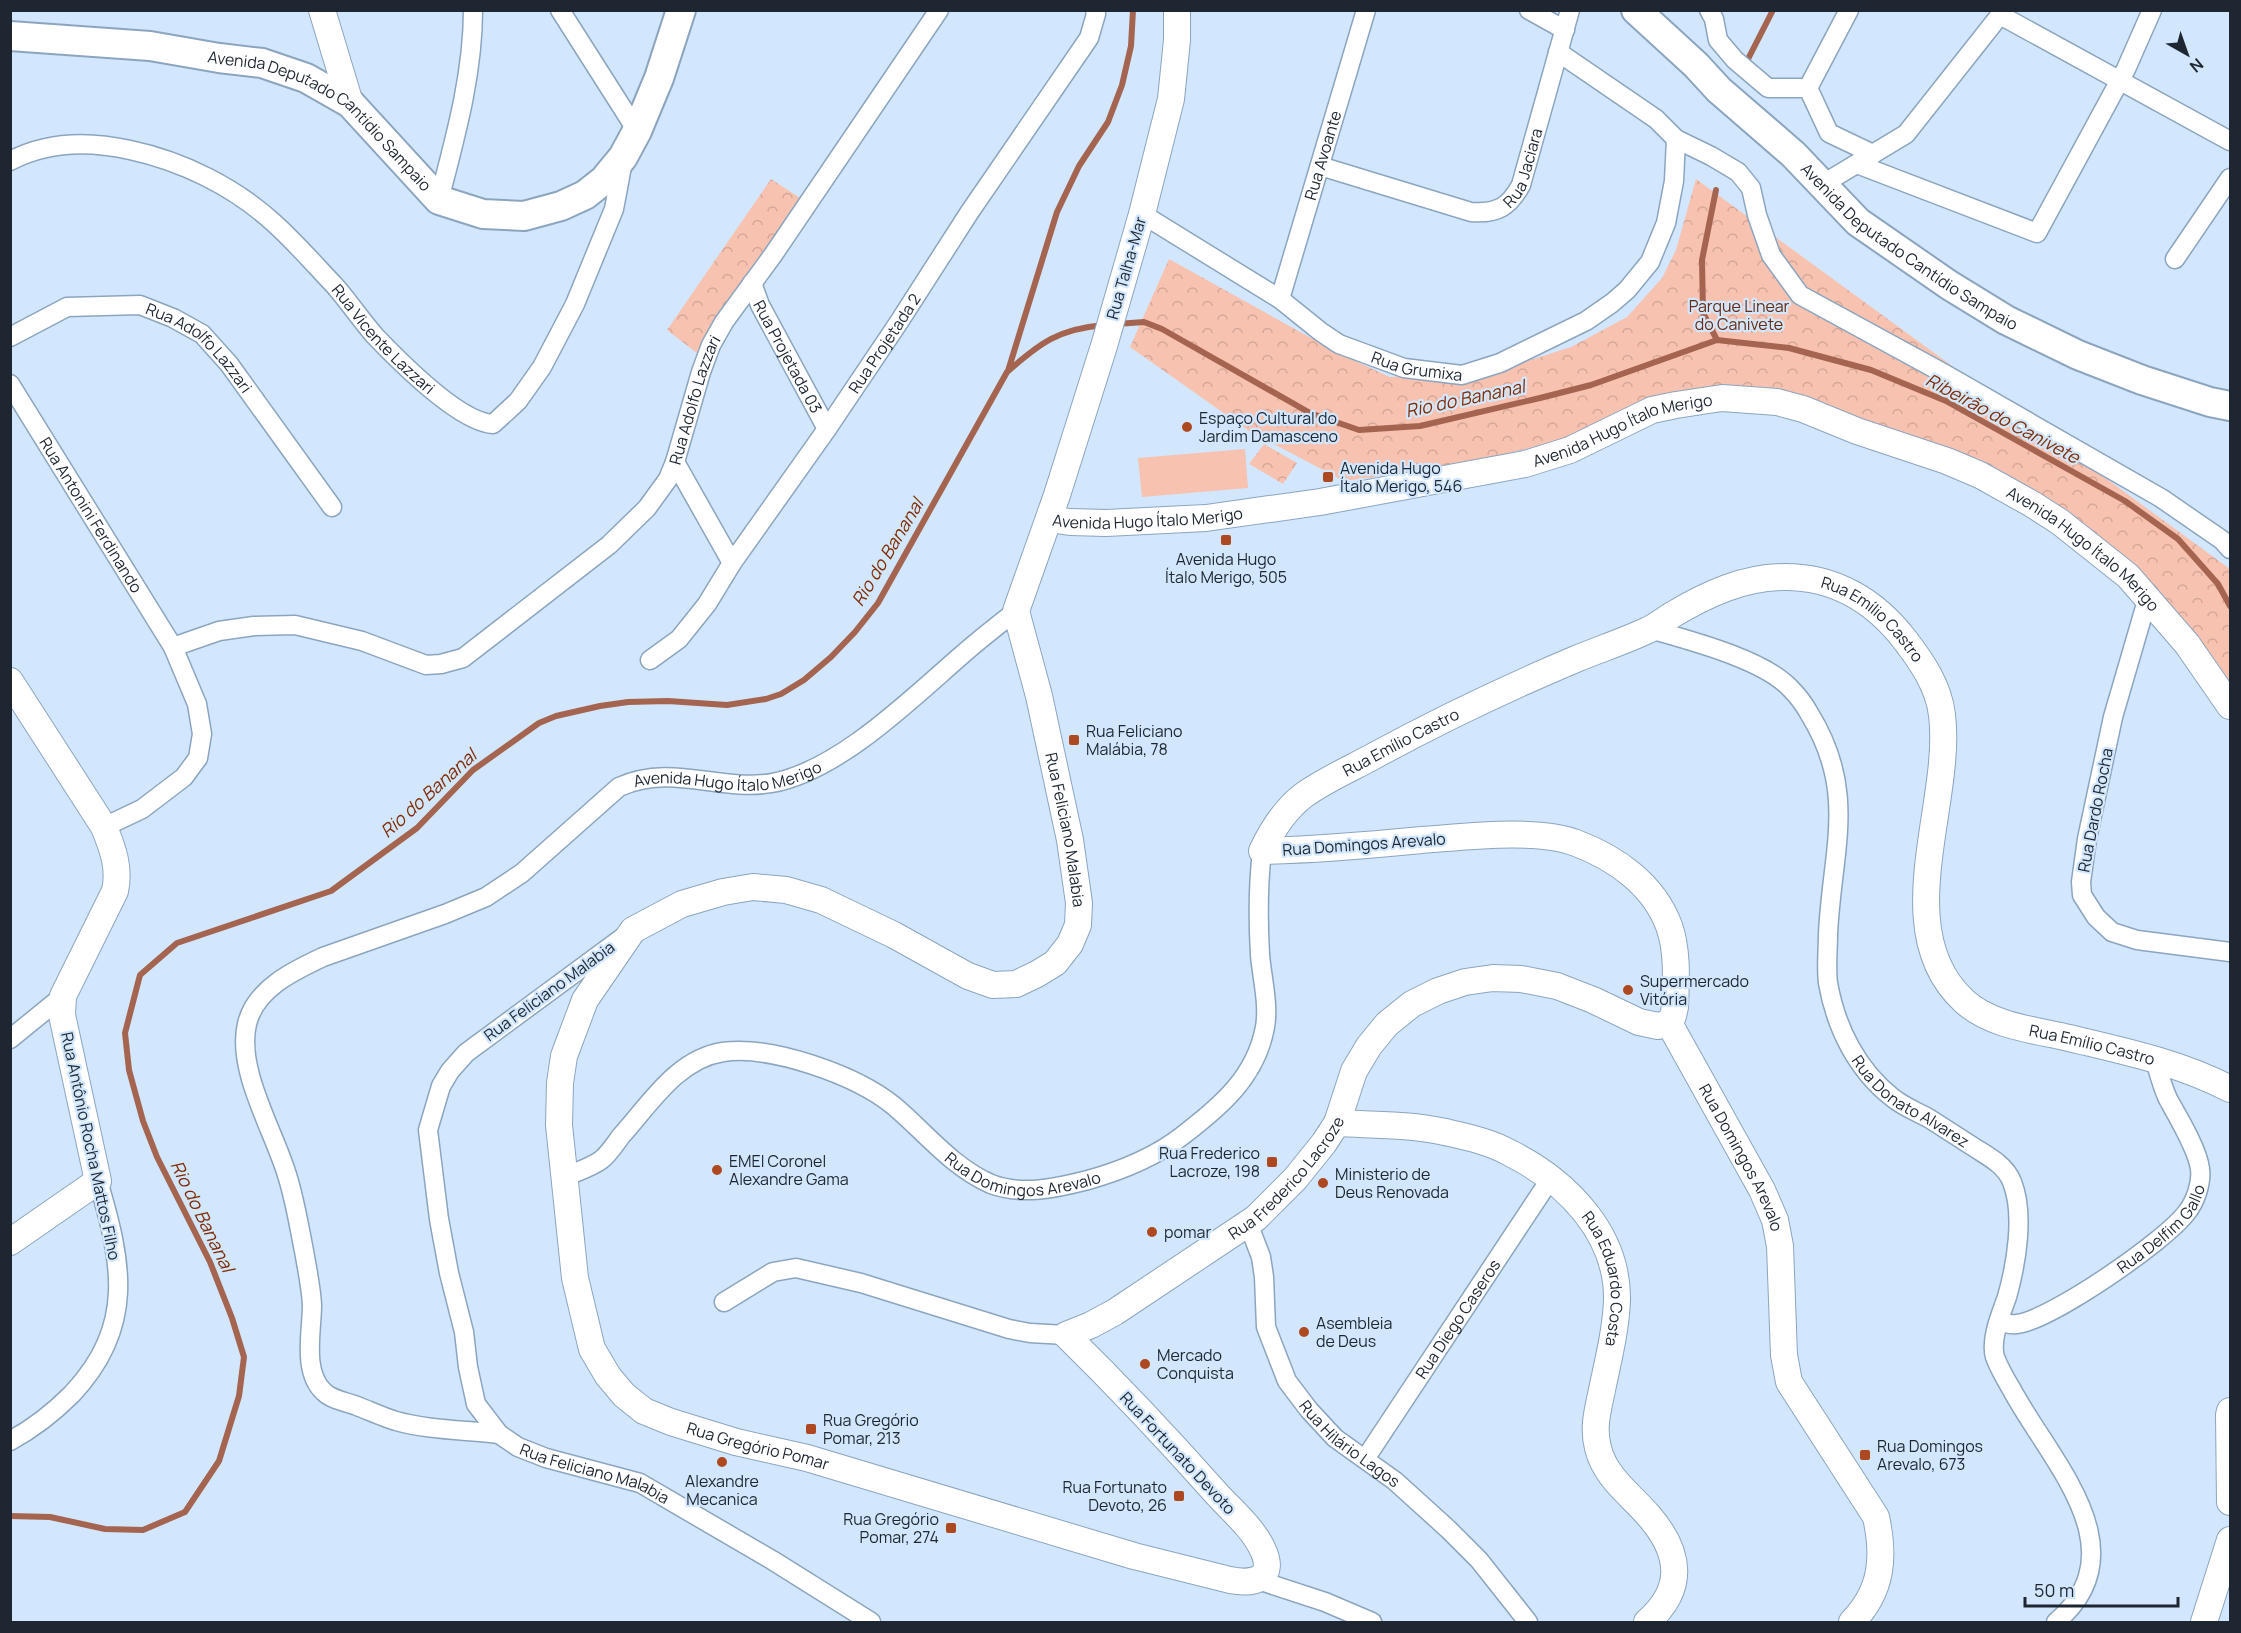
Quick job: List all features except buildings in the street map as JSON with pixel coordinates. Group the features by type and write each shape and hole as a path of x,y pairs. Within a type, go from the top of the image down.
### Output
{"main road":[{"name":"Avenida Deputado Cantídio Sampaio","path":"10,36 150,46 262,63 306,78 350,103 439,200 483,214 524,216 561,206 585,195 604,180 623,157 637,131 659,78 681,10"},
{"name":"Avenida Deputado Cantídio Sampaio","path":"1636,10 1823,184 1858,222 1949,285 2006,320 2078,355 2142,380 2210,402 2230,406"}],"street":[{"path":"322,10 350,103"},
{"path":"439,200 466,85 473,10"},
{"path":"560,10 637,131"},
{"name":"Rua Adolfo Lazzari","path":"172,647 219,632 254,626 295,625 362,641 426,665 441,664 463,658 591,560 647,508 668,479 701,372 711,345 724,322 939,10"},
{"name":"Rua Projetada 2","path":"650,660 687,630 707,604 732,562 827,429 969,213 1089,39 1095,10"},
{"name":"Rua Talha-Mar","path":"1049,519 1104,346 1142,214 1171,99 1177,40 1177,10"},
{"name":"Rua Avoante","path":"1280,299 1366,10"},
{"path":"1529,10 1564,30"},
{"name":"Rua Jaciara","path":"1320,166 1472,212 1485,213 1502,208 1514,198 1521,184 1570,10"},
{"path":"1808,88 1849,10"},
{"path":"1857,164 2037,233 2120,81 2152,10"},
{"path":"1714,13 1719,40 1735,60 1768,88 1808,88"},
{"path":"1823,184 1906,134 2002,13 2230,141"},
{"path":"1558,52 1656,119 1676,142 1711,156 1738,172 1751,188 1757,215 1771,255 1800,295 1943,373 2161,498 2222,540 2230,549"},
{"path":"1808,88 1829,133 1873,154"},
{"name":"Rua Grumixa","path":"1142,214 1280,299 1321,333 1339,344 1404,368 1462,375 1500,363 1586,321 1612,303 1637,279 1650,262 1666,223 1674,181 1676,142"},
{"name":"Rua Vicente Lazzari","path":"10,161 25,153 54,145 103,144 150,154 202,175 239,196 274,223 336,287 374,335 419,378 451,405 481,423 493,424 505,416 518,401 542,367 575,304 614,209 623,157"},
{"path":"2175,259 2230,178"},
{"name":"Rua Projetada 03","path":"752,283 760,305 827,429"},
{"name":"Rua Adolfo Lazzari","path":"10,337 68,307 140,305 173,318 202,334 229,364 332,507"},
{"name":"Rua Antonini Ferdinando","path":"10,384 172,647 197,704 202,735 198,758 184,777 142,809 104,827"},
{"name":"Avenida Hugo Ítalo Merigo","path":"499,1434 396,1421 331,1397 321,1389 312,1370 312,1303 287,1175 249,1075 246,1028 253,1008 261,997 286,975 322,957 445,914 486,897 522,873 619,787 657,776 755,784 795,777 845,750 910,700 985,634 1016,611 1049,519 1107,523 1206,518 1335,500 1525,464 1570,450 1636,417 1660,408 1722,398 1759,400 1803,409 1857,431 1947,461 1980,475 2032,504 2068,528 2128,576 2187,644 2230,706"},
{"path":"675,462 732,562"},
{"name":"Rua Emílio Castro","path":"1262,851 1280,819 1298,800 1318,786 1407,738 1525,682 1650,629 1716,591 1753,580 1784,577 1812,579 1842,587 1868,602 1890,622 1924,667 1936,690 1942,714 1943,752 1928,873 1926,917 1934,957 1941,974 1964,1002 1982,1015 2193,1071 2230,1089"},
{"name":"Rua Dardo Rocha","path":"2148,597 2113,717 2087,839 2081,882 2082,895 2096,918 2112,932 2137,940 2230,952"},
{"name":"Rua Feliciano Malabia","path":"871,1623 772,1560 640,1484 529,1452 508,1442 499,1434 476,1404 468,1367 464,1332 439,1219 428,1130 441,1086 450,1071 466,1053 633,930 682,904 723,892 753,887 786,890 821,900 968,975 993,985 1016,984 1055,963 1070,944 1078,925 1079,903 1066,820 1039,696 1016,611"},
{"name":"Rua Donato Alvarez","path":"1650,629 1690,640 1771,674 1790,687 1808,712 1822,737 1833,767 1839,794 1840,825 1827,954 1828,980 1834,1008 1847,1044 1879,1086 1895,1100 1990,1158 2002,1167 2012,1180 2019,1208 2019,1220 2008,1291 1999,1322 1995,1355 2026,1417 2067,1479 2091,1536 2090,1575 2082,1593 2056,1623"},
{"path":"10,681 104,827"},
{"name":"Rua Antônio Rocha Mattos Filho","path":"10,1441 34,1428 86,1378 104,1352 113,1329 118,1297 118,1272 109,1219 98,1180 62,1015 63,996 116,891 118,876 114,851 104,827"},
{"name":"Rua Domingos Arevalo","path":"563,1178 601,1159 667,1082 682,1070 702,1057 724,1052 749,1052 782,1057 824,1068 864,1086 893,1105 969,1172 992,1184 1012,1189 1030,1190 1066,1185 1100,1176 1141,1160 1178,1140 1209,1115 1241,1084 1253,1064 1265,1026 1260,953 1259,878 1262,851 1312,850 1474,836 1542,837 1575,842 1608,858 1637,878 1663,912 1674,946 1675,1007 1669,1023 1776,1220 1780,1246 1784,1355 1789,1382 1876,1517 1881,1538 1879,1575 1874,1591 1865,1608 1852,1623"},
{"name":"Rua Gregório Pomar","path":"633,930 585,1000 564,1056 560,1083 559,1125 575,1278 592,1349 608,1376 624,1395 644,1411 671,1422 807,1458 1134,1556 1246,1583 1258,1580 1325,1602 1372,1623"},
{"name":"Rua Frederico Lacroze","path":"724,1302 773,1272 796,1268 861,1283 1009,1329 1066,1335 1091,1326 1115,1312 1256,1218 1295,1179 1324,1143 1336,1123 1354,1071 1369,1046 1387,1024 1412,1004 1438,991 1465,982 1493,978 1521,979 1548,984 1593,1000 1639,1022 1658,1026 1669,1023"},
{"path":"10,1039 63,996"},
{"name":"Rua Delfim Gallo","path":"1999,1322 2016,1325 2050,1313 2109,1275 2172,1229 2188,1212 2199,1187 2200,1169 2182,1124 2161,1082 2155,1060"},
{"name":"Rua Eduardo Costa","path":"1336,1123 1411,1127 1453,1134 1510,1152 1551,1178 1587,1214 1610,1254 1617,1299 1598,1408 1596,1442 1606,1470 1650,1518 1672,1555 1676,1569 1669,1598 1647,1623"},
{"name":"Rua Diego Caseros","path":"1365,1459 1551,1178"},
{"path":"10,1242 98,1180"},
{"name":"Rua Hilário Lagos","path":"1248,1223 1261,1257 1266,1327 1287,1381 1309,1410 1335,1438 1395,1481 1479,1560 1528,1623"},
{"name":"Rua Fortunato Devoto","path":"1066,1335 1252,1533 1261,1547 1266,1564 1266,1569 1258,1580"},
{"path":"2230,1415 2230,1502"},
{"path":"2204,1623 2230,1540"}],"green space":[{"path":"771,179 806,202 698,354 667,330"},
{"name":"Parque Linear do Canivete","path":"1696,179 2230,569 2230,691 2137,576 1896,442 1701,394 1558,441 1462,465 1344,481 1249,431 1130,347 1169,259 1338,353 1390,377 1460,373 1521,363 1571,347 1627,317 1662,278 1676,250"},
{"path":"1264,444 1297,463 1283,484 1249,464"},
{"path":"1245,449 1248,488 1142,497 1138,458"}],"waterway":[{"path":"1008,371 1057,212 1079,166 1108,122 1122,85 1131,46 1133,10"},
{"path":"1746,63 1773,10"},
{"path":"1716,190 1702,260 1703,313 1717,340"},
{"name":"Rio do Bananal","path":"1117,324 1144,322 1162,329 1310,413 1359,430 1420,426 1540,398 1591,385 1717,340 1789,348 1871,370 1946,401 2125,501 2178,539 2218,584 2230,606"},
{"name":"Rio do Bananal","path":"10,1516 50,1517 105,1529 143,1530 185,1512 219,1461 239,1396 244,1357 232,1318 210,1262 157,1157 143,1121 129,1070 125,1033 140,975 177,943 331,891 417,828 473,770 539,723 556,716 628,702 668,701 727,705 766,699 781,694 804,680 831,657 878,603 1007,372 1040,345 1051,339 1074,330 1104,325"}],"place":[{"name":"Espaço Cultural do Jardim Damasceno","path":"1187,427"},
{"name":"Avenida Hugo Ítalo Merigo, 546","path":"1328,477"},
{"name":"Avenida Hugo Ítalo Merigo, 505","path":"1226,540"},
{"name":"Rua Feliciano Malábia, 78","path":"1074,740"},
{"name":"Supermercado Vitória","path":"1628,990"},
{"name":"Rua Frederico Lacroze, 198","path":"1272,1162"},
{"name":"EMEI Coronel Alexandre Gama","path":"717,1170"},
{"name":"Ministerio de Deus Renovada","path":"1323,1183"},
{"name":"pomar","path":"1152,1232"},
{"name":"Asembleia de Deus","path":"1304,1332"},
{"name":"Mercado Conquista","path":"1145,1364"},
{"name":"Rua Gregório Pomar, 213","path":"811,1429"},
{"name":"Rua Domingos Arevalo, 673","path":"1865,1455"},
{"name":"Alexandre Mecanica","path":"722,1462"},
{"name":"Rua Fortunato Devoto, 26","path":"1179,1496"},
{"name":"Rua Gregório Pomar, 274","path":"951,1528"}],"water label":[{"name":"Ribeirão do Canivete","path":"2003,418"}]}
